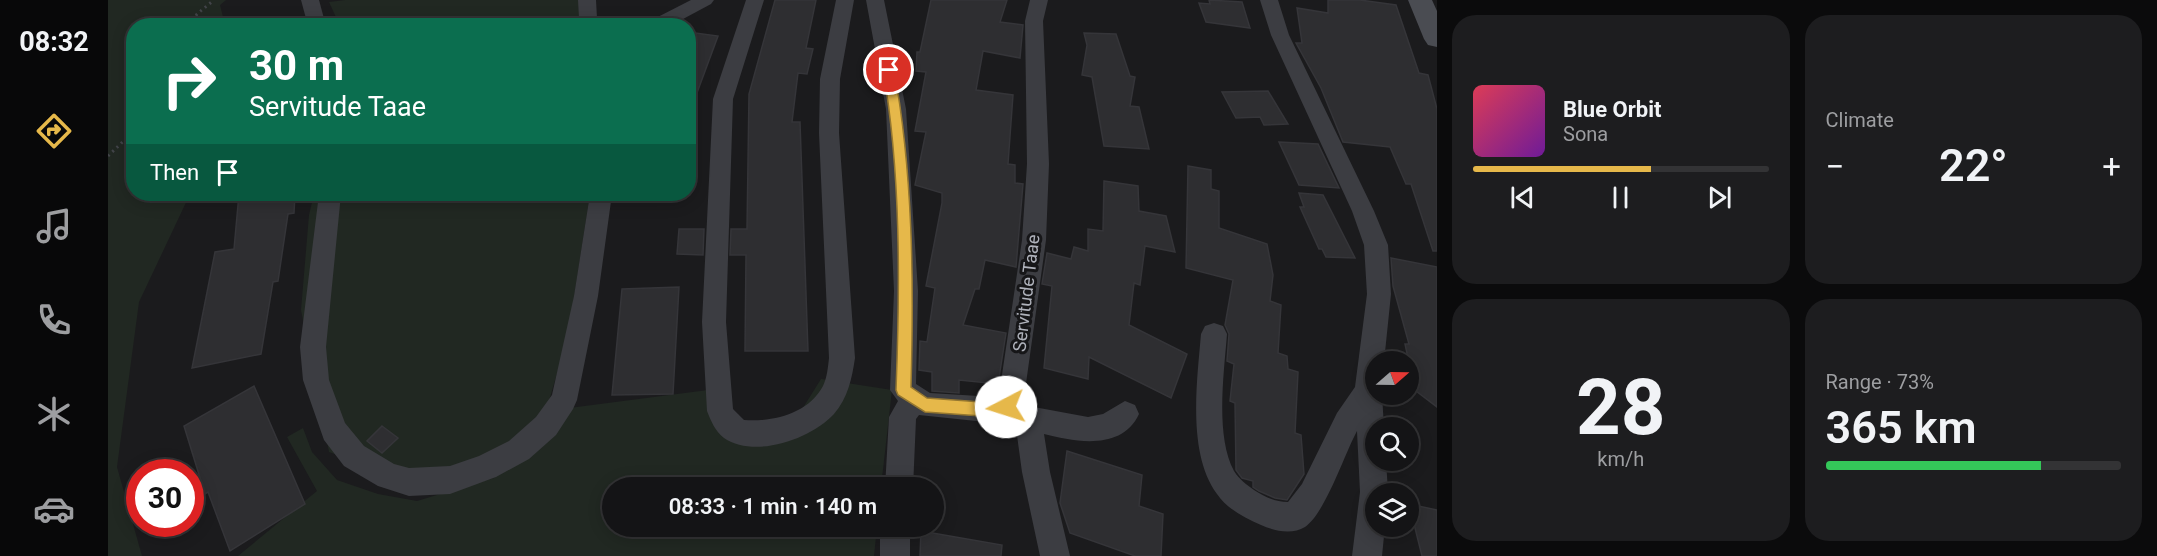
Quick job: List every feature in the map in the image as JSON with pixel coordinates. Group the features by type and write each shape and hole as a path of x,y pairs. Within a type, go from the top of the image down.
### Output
{"street":[{"path":"310,0 315,18"},
{"path":"587,0 588,18"},
{"path":"666,18 684,5 705,0"},
{"path":"755,0 723,99 714,322 720,411 726,422 740,432 768,434 792,428 819,411 832,396 838,384 842,358 831,166 830,90 845,0"},
{"path":"874,0 896,109 906,291 903,390 925,405 1015,412 1068,429 1096,429 1114,423 1125,414"},
{"name":"Servitude Taae","path":"1015,412 1012,400 1034,240 1038,164 1034,21 1039,0"},
{"path":"1269,0 1280,35 1363,211 1376,245 1378,294 1372,351"},
{"path":"1420,0 1437,39"},
{"path":"329,201 313,347 316,380 334,431 354,456 387,476 409,482 450,480 486,467 519,450 546,426 564,400 586,296 600,201"},
{"path":"1214,334 1209,394 1214,448 1224,481 1253,505 1277,516 1295,516 1308,503 1323,477 1346,423 1365,395"},
{"path":"899,477 903,417 914,399"},
{"path":"1367,556 1374,492 1369,405"},
{"path":"1015,412 1029,426 1036,472 1055,556"},
{"path":"894,556 895,537"}],"path":[{"path":"194,18 214,0"},
{"path":"108,156 126,139"}],"shaded area":[{"path":"108,0 226,0 220,5 223,18 126,18 126,201 187,201 139,302 117,467 126,499 126,537 137,537 142,556 108,556"},
{"path":"345,0 586,0 585,18 336,18 329,2"},
{"path":"312,201 589,201 568,336 546,411 708,390 727,432 791,427 821,379 892,390 882,477 602,477 602,537 876,537 874,556 238,556 317,491 287,437 303,428 312,452 337,480 378,494 417,501 494,478 508,448 450,470 397,476 329,452 301,310 309,215"}],"building":[{"path":"775,0 816,0 806,48 813,49 807,74 798,73 792,122 800,122 808,351 745,351 746,255 730,255 731,229 747,229 749,94"},
{"path":"931,0 1007,0 1000,22 1023,25 1020,58 983,51 976,90 1013,95 1008,164 1015,165 1015,183 1023,184 1016,267 985,260 979,289 975,289 963,325 1006,333 998,384 959,380 959,393 932,391 932,372 919,370 920,341 927,342 935,288 926,286 942,203 942,193 915,185 926,132 915,131 926,72 916,71 917,52 920,52"},
{"path":"1209,0 1242,2 1250,28 1206,22 1199,3 1210,4"},
{"path":"1328,0 1360,0 1396,5 1419,73 1428,75 1437,109 1437,251 1433,251 1411,184 1406,184 1390,147 1343,142 1321,88 1296,43 1302,43 1297,8 1328,13"},
{"path":"696,33 718,36 696,95"},
{"path":"1084,33 1116,34 1130,76 1135,77 1130,106 1139,107 1149,149 1104,146 1092,77 1082,75 1087,45"},
{"path":"1268,91 1288,124 1264,125 1260,117 1236,118 1222,92"},
{"path":"1279,142 1318,144 1339,188 1299,185"},
{"path":"1188,166 1211,170 1211,189 1219,191 1219,228 1267,244 1273,275 1270,301 1281,305 1278,353 1287,356 1288,369 1298,372 1295,433 1301,435 1304,474 1287,500 1259,491 1253,487 1253,481 1242,478 1236,470 1235,403 1230,401 1234,364 1227,361 1229,334 1225,325 1233,280 1186,268"},
{"path":"1104,181 1138,186 1139,211 1166,216 1175,252 1145,246 1140,285 1134,283 1129,325 1187,354 1171,398 1089,357 1088,379 1044,368 1052,286 1042,284 1047,253 1071,259 1074,247 1088,251 1088,229 1103,231"},
{"path":"1299,193 1323,195 1355,258 1326,257 1322,249 1319,249 1300,207 1304,207"},
{"path":"238,201 295,201 294,213 288,214 278,281 273,282 261,354 192,368 215,252 234,249"},
{"path":"679,229 704,229 703,255 677,254"},
{"path":"1391,258 1437,267 1437,407 1419,393 1419,351 1406,351 1405,344 1409,344 1393,286"},
{"path":"679,287 673,394 612,395 622,289"},
{"path":"254,386 305,504 230,551 208,492 205,494 204,491 204,459 194,459 184,426"},
{"path":"382,426 398,438 382,453 367,441"},
{"path":"1067,451 1142,475 1139,506 1163,514 1161,556 1135,556 1070,533 1060,503"},
{"path":"1419,506 1437,510 1437,556 1422,556 1417,537"},
{"path":"944,535 1002,545 1001,556 920,556 921,537 944,537"}],"route":[{"path":"889,70 896,109 902,195 906,291 903,390 925,405 995,410 1006,407"}]}
